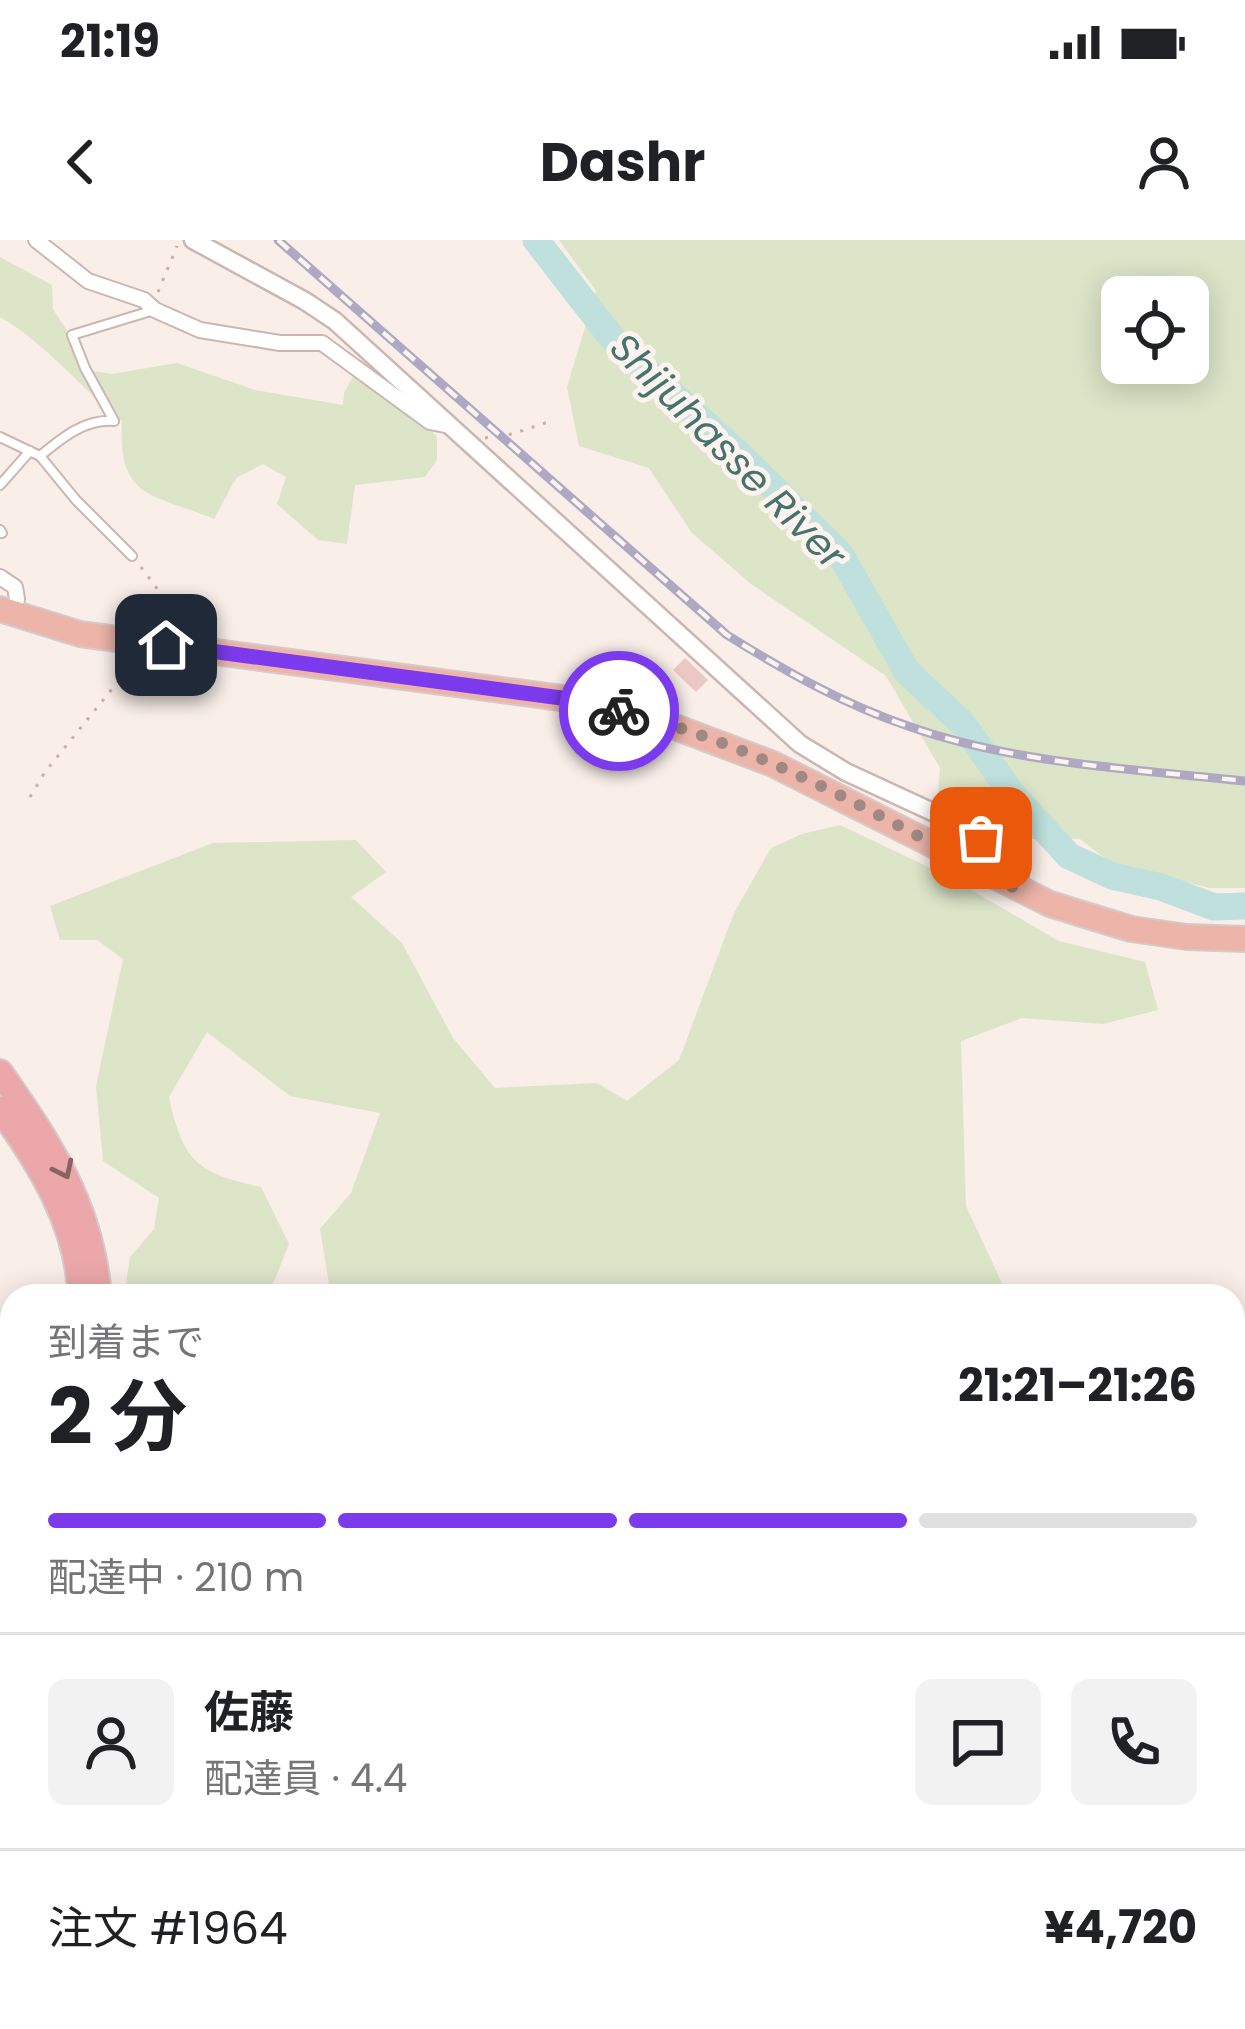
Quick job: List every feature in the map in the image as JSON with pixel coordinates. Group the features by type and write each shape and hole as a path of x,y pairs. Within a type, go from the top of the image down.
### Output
{"highway":[{"path":"6,612 80,634 549,696 654,719 773,764 1020,891 1094,920 1187,938 1245,939"},
{"path":"0,1072 66,1172 88,1229 97,1284"},
{"path":"0,1108 27,1146 60,1212 78,1284"}],"street":[{"path":"36,240 88,281 144,300 157,311 212,334 322,343 430,422 452,429"},
{"path":"193,240 335,321 800,744 1010,856 1019,868 1020,891"},
{"path":"0,578 15,587 17,599 6,612"}],"lane":[{"path":"0,485 35,454 73,431 115,421 72,335 157,311"},
{"path":"0,437 35,454 133,556"}],"path":[{"path":"157,311 158,286 180,240"},
{"path":"452,429 487,438 551,421"},
{"path":"31,797 45,772 125,673 164,677 172,668 177,630 169,604 133,556"}],"green space":[{"path":"559,240 1245,240 1245,888 1210,888 1111,863 1080,839 1019,839 938,794 940,768 886,676 751,584 692,533 649,468 579,446 567,387 596,291"},
{"path":"0,257 52,285 53,309 93,371 112,374 177,363 255,390 343,405 344,393 363,358 437,437 437,460 425,477 355,485 347,544 318,540 277,504 286,477 263,464 236,478 214,519 158,498 133,481 126,467 122,421 32,339 0,317"},
{"path":"840,825 947,876 1059,941 1145,962 1158,1010 1103,1024 1022,1018 961,1041 966,1206 1002,1284 329,1284 320,1229 351,1193 380,1113 290,1096 207,1032 169,1097 180,1137 207,1170 261,1187 289,1244 273,1284 126,1284 130,1257 154,1229 159,1198 103,1161 96,1086 123,959 97,940 60,940 50,906 213,843 356,840 386,872 351,897 402,943 453,1038 495,1088 597,1083 627,1101 679,1060 734,913 771,848"}],"building":[{"path":"685,658 708,680 696,692 673,670"}],"waterway":[{"name":"Shijuhasse River","path":"536,240 616,343 840,554 907,672 963,724 1012,794 1069,856 1112,876 1161,887 1214,907 1245,906"}],"railway":[{"path":"278,240 727,635 793,674 884,717 990,749 1245,781"}],"way so far":[{"path":"619,711 654,719 773,764 1020,891 1019,868 1010,856 981,838"}],"route":[{"path":"166,645 569,699 619,711"}]}
